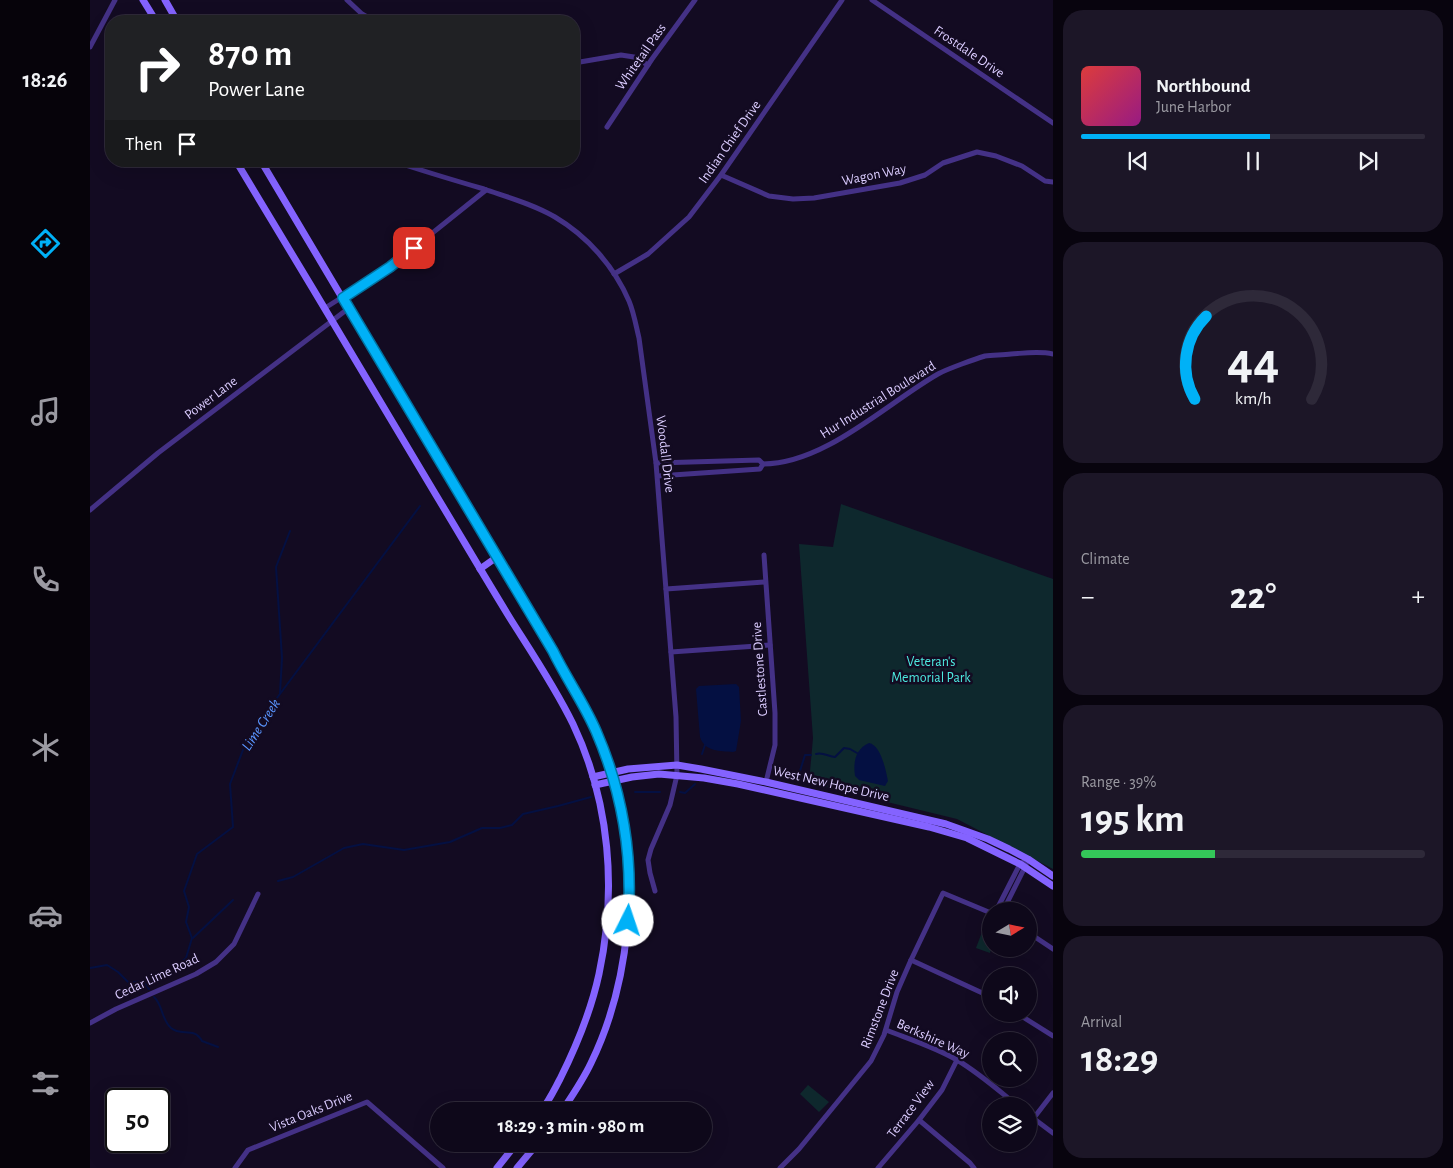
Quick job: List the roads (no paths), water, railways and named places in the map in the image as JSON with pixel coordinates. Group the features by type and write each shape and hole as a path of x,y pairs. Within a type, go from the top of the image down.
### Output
{"main road":[{"path":"143,0 152,15"},
{"path":"165,0 174,15"},
{"path":"240,167 480,569 558,695 573,726 593,777 606,833 609,870 609,911 604,951 594,995 579,1037 547,1102"},
{"path":"265,167 576,692 596,731 614,781 624,823 628,861 629,905 626,937 618,982 607,1025 592,1063 568,1102"},
{"path":"480,569 497,558"},
{"name":"West New Hope Drive","path":"593,777 611,772 646,767 677,765 701,768 946,824 988,839 1028,859 1053,876"},
{"name":"West New Hope Drive","path":"595,785 646,774 678,775 738,784 941,830 967,838 1023,866 1053,886"},
{"path":"497,1168 510,1152"},
{"path":"517,1168 530,1152"}],"street":[{"path":"107,15 115,0"},
{"path":"347,0 364,15"},
{"name":"Whitetail Pass","path":"607,127 648,65 695,0"},
{"name":"Indian Chief Drive","path":"614,274 648,254 689,217 721,176 842,0"},
{"name":"Frostdale Drive","path":"872,0 1053,123"},
{"path":"90,48 105,19"},
{"path":"580,62 621,55 634,57 648,65"},
{"name":"Wagon Way","path":"721,176 769,196 793,199 814,198 900,183 925,175 943,163 977,152 1013,162 1045,181 1053,182"},
{"name":"Woodall Drive","path":"412,167 517,200 554,216 575,231 597,251 614,274 629,302 635,319 658,476 676,717 678,775 670,805 648,860 655,891"},
{"path":"325,308 390,267 486,190"},
{"name":"Power Lane","path":"90,510 158,453 349,308"},
{"name":"Hur Industrial Boulevard","path":"656,463 760,460 763,464 786,461 829,445 866,423 940,373 984,356 1041,352 1053,354"},
{"path":"658,476 760,469 763,464"},
{"name":"Castlestone Drive","path":"764,555 775,713 774,745 766,782"},
{"path":"666,590 765,582"},
{"path":"671,652 770,645"},
{"path":"1001,902 1028,859"},
{"path":"1007,902 1023,866"},
{"name":"Rimstone Drive","path":"782,1167 805,1142 871,1061 886,1030 897,992 938,901 944,893 982,909"},
{"name":"Cedar Lime Road","path":"90,1023 116,1008 196,974 216,962 234,944 258,894"},
{"path":"1038,939 1053,949"},
{"path":"911,960 982,993"},
{"path":"1031,1022 1053,1036"},
{"name":"Berkshire Way","path":"886,1030 958,1060 1007,1097"},
{"name":"Terrace View","path":"878,1168 942,1090 958,1060"},
{"path":"1037,1110 1053,1093"},
{"name":"Vista Oaks Drive","path":"235,1168 248,1150 367,1102 442,1168"},
{"path":"919,1120 974,1168"},
{"path":"1037,1121 1053,1133"}],"waterway":[{"name":"Lime Creek","path":"156,978 165,977 186,958 192,938 186,922 189,907 184,891 197,854 233,827 230,784 246,742 420,506"},
{"path":"280,693 282,658 276,567 290,531"},
{"path":"702,754 705,745"},
{"path":"816,754 835,757 844,748 857,753"},
{"path":"800,771 805,755 811,755"},
{"path":"680,792 685,793 695,784"},
{"path":"635,792 660,792"},
{"path":"278,881 293,877 344,848 363,844 404,850 450,842 482,828 500,828 512,825 523,814 591,797"},
{"path":"193,938 233,900"},
{"name":"Lime Creek","path":"90,968 107,965 118,972 129,983 148,980"},
{"path":"143,981 149,989"},
{"path":"154,997 171,1028 175,1031 195,1034 202,1041 218,1047"}],"park label":[{"name":"Veteran's Memorial Park","path":"931,670"}]}
